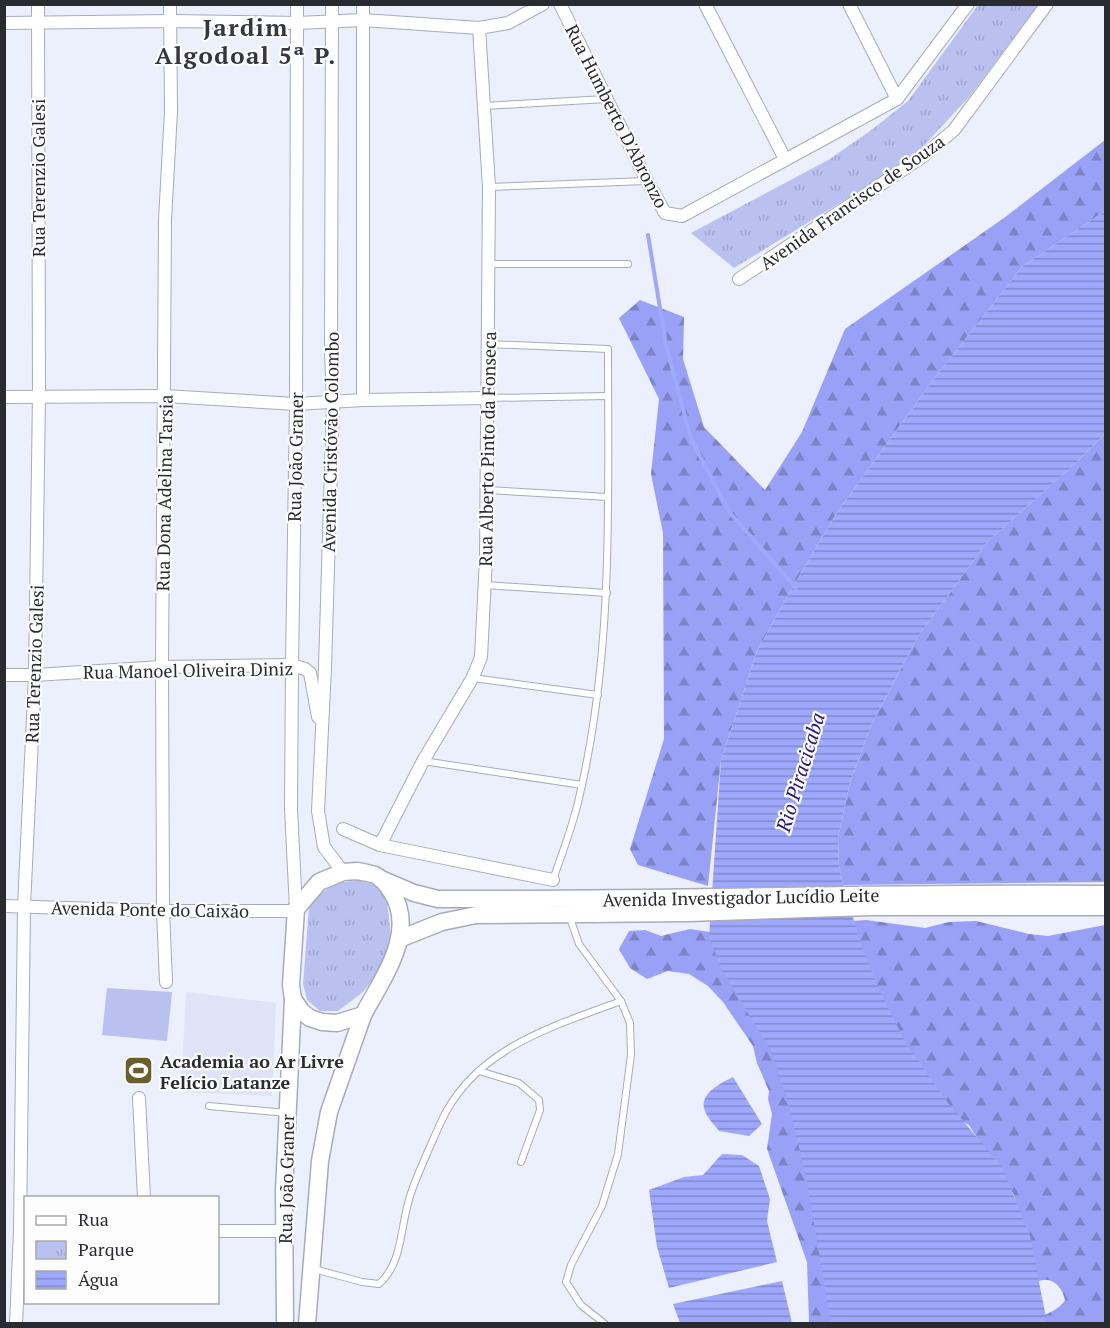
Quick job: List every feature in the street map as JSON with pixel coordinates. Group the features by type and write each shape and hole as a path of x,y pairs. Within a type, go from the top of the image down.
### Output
{"main road":[{"path":"307,1323 320,1161 329,1112 363,1016 394,957 401,924 397,904 387,885 381,879 357,871 344,872 319,882 296,910 291,985 293,999 302,1012 322,1022 337,1023 363,1016"},
{"name":"Avenida Investigador Lucídio Leite","path":"381,879 414,893 438,899 689,906"},
{"name":"Avenida Investigador Lucídio Leite","path":"399,939 442,922 476,915 569,914 689,906 1106,894"},
{"name":"Avenida Investigador Lucídio Leite","path":"868,901 1106,907"},
{"name":"Rua João Graner","path":"285,1323 284,1231 293,999"}],"street":[{"name":"Rua Terenzio Galesi","path":"16,1323 23,1230 24,906 35,675 39,395 38,4"},
{"name":"Rua Dona Adelina Tarsia","path":"166,982 163,911 162,667 165,220 171,111 170,4"},
{"name":"Rua João Graner","path":"296,910 291,809 291,665 297,404 297,4"},
{"name":"Avenida Cristóvão Colombo","path":"332,4 331,351 333,403 318,812 324,847 344,872"},
{"name":"Avenida Cristóvão Colombo","path":"363,4 363,400"},
{"path":"4,23 38,21 297,23 363,20 479,28 508,23 543,4"},
{"name":"Rua Humberto D'Abronzo","path":"560,4 665,213 682,216 785,159"},
{"path":"705,4 785,159 897,99 968,4"},
{"path":"849,4 897,99"},
{"name":"Avenida Francisco de Souza","path":"739,279 922,157 954,130 1047,4"},
{"name":"Rua Alberto Pinto da Fonseca","path":"380,845 423,760 472,677 481,657 487,489 489,187 479,28"},
{"path":"4,397 165,396 297,404 363,400 486,398"},
{"name":"Rua Manoel Oliveira Diniz","path":"4,675 162,667 291,665 310,673 322,731"},
{"path":"343,829 380,845 553,880"},
{"name":"Avenida Ponte do Caixão","path":"4,906 163,911 296,910"},
{"path":"140,1098 144,1196"},
{"path":"219,1231 284,1231"}],"lane":[{"path":"484,106 607,99"},
{"path":"489,187 647,180"},
{"path":"488,264 628,264"},
{"path":"488,344 608,349 607,593 598,695 582,786 553,880"},
{"path":"486,398 608,396"},
{"path":"487,489 608,497"},
{"path":"485,585 607,593"},
{"path":"472,677 598,695"},
{"path":"423,760 582,786"},
{"path":"569,914 579,944 621,1001 630,1023 631,1055 618,1154 602,1206 572,1265 566,1282 581,1305 605,1323"},
{"path":"311,1268 362,1282 378,1284 386,1278 397,1255 410,1195 444,1114 479,1071 523,1039 621,1001"},
{"path":"479,1071 519,1083 539,1100 540,1110 521,1162"},
{"path":"209,1106 288,1113"}],"shaded area":[{"path":"186,992 276,1003 272,1096 181,1092"}],"green space":[{"path":"978,5 1038,5 970,96 916,154 734,268 691,233 830,159 908,101"},
{"path":"1105,140 1105,211 1023,266 933,380 836,514 757,651 721,760 708,886 638,865 630,849 664,739 663,533 651,474 659,399 619,318 640,300 684,317 683,359 704,427 765,490 802,432 845,329 1004,218"},
{"path":"1105,434 1105,882 843,885 839,865 838,838 850,782 871,726 917,638 987,542"},
{"path":"359,880 375,885 387,900 391,938 381,969 363,992 338,1011 320,1011 307,1000 303,984 309,907 321,893 337,883"},
{"path":"866,920 925,928 949,922 976,921 1029,934 1048,936 1105,925 1105,1323 1030,1323 1058,1308 1065,1300 1064,1295 1059,1286 1051,1281 1037,1282 1014,1195 969,1125 959,1120 918,1078 847,924"},
{"path":"690,929 710,932 769,1018 845,1323 809,1323 807,1262 767,1149 772,1114 768,1099 769,1091 757,1063 753,1046 723,1002 708,986 689,974 668,971 647,979 630,968 619,949 629,931 645,930 661,936"},
{"path":"107,988 172,992 167,1041 102,1035"}],"water":[{"name":"Rio Piracicaba","path":"1105,211 1105,434 987,542 917,638 871,726 850,782 838,838 839,865 843,885 861,944 879,990 907,1045 948,1103 1002,1167 1030,1236 1047,1323 831,1323 806,1176 789,1106 771,1051 721,968 709,937 721,760 757,651 836,514 933,380 1023,266"},
{"path":"733,1077 762,1124 749,1136 719,1131 705,1111 705,1099 708,1094"},
{"path":"722,1154 742,1155 759,1166 770,1199 767,1221 777,1262 669,1288 657,1247 649,1190 684,1177 703,1175"},
{"path":"782,1281 792,1323 680,1323 673,1304"}],"waterway":[{"path":"648,235 666,345 691,439 730,513 796,588"}],"place":[{"name":"Academia ao Ar Livre Felício Latanze","path":"139,1071"}],"district":[{"name":"Jardim Algodoal 5ª P.","path":"246,41"}]}
